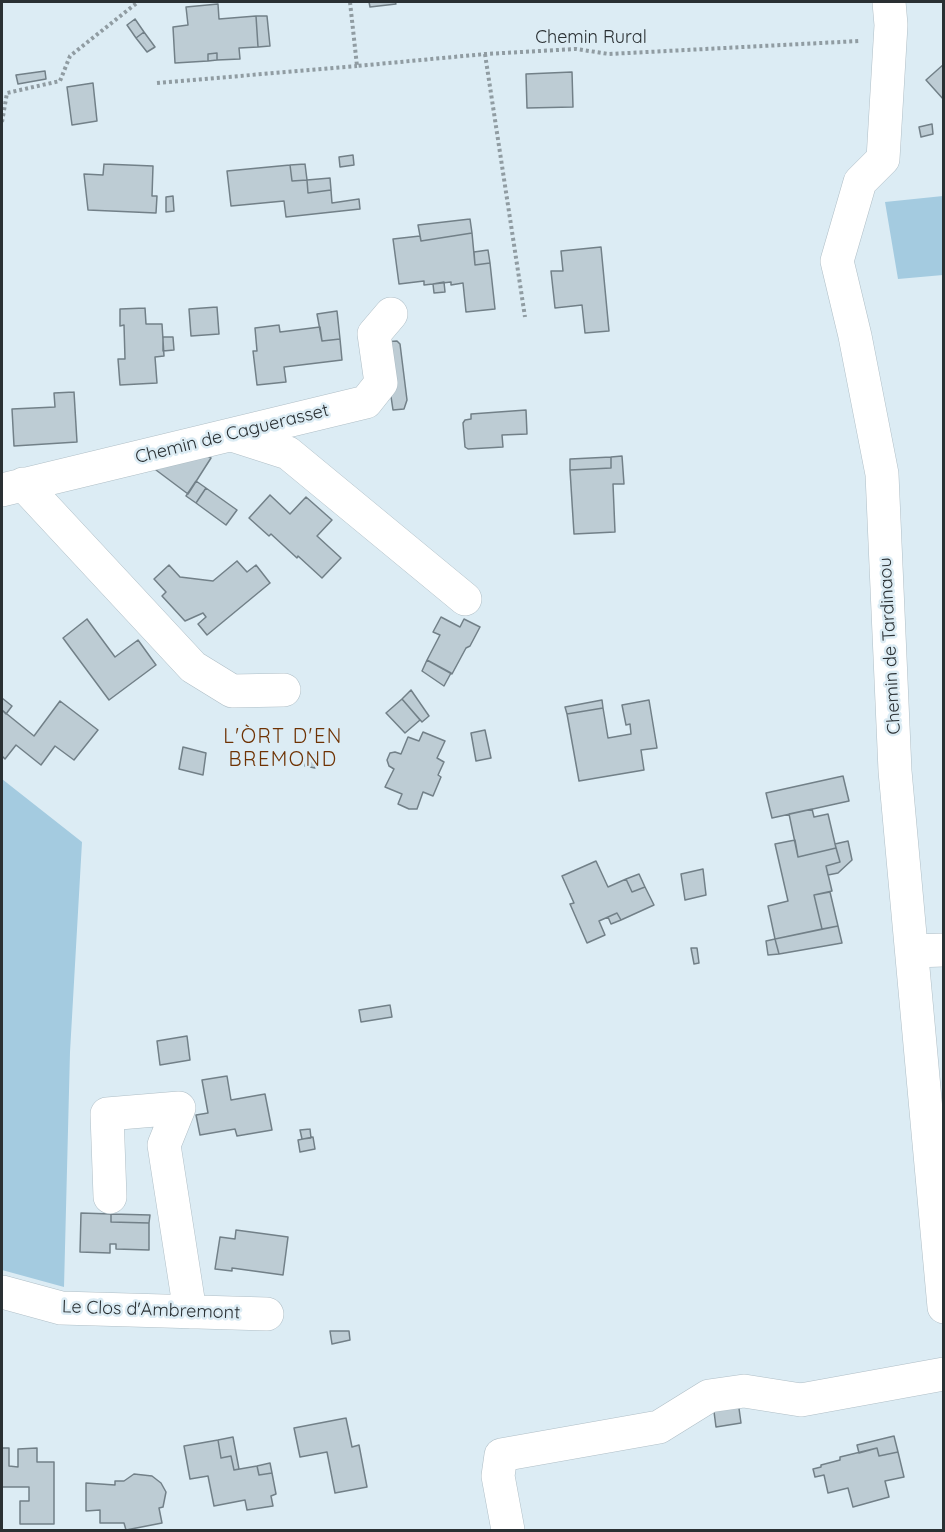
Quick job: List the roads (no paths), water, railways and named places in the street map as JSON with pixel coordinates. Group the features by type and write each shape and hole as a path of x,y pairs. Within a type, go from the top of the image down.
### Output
{"street":[{"name":"Chemin de Tardinaou","path":"889,2 891,25 883,159 860,182 837,261 855,336 882,474 895,771 928,950 944,1307"},
{"name":"Chemin de Caguerasset","path":"13,487 366,402 381,383 374,334 391,314"},
{"path":"232,435 288,453 465,599"},
{"path":"13,487 193,667 232,691 284,690"},
{"path":"110,1197 107,1114 179,1108 164,1145 190,1312"},
{"name":"Le Clos d'Ambremont","path":"2,1292 61,1308 267,1314"},
{"path":"508,1530 498,1476 501,1455 660,1427 709,1396 744,1391 801,1400 944,1374"}],"district":[{"name":"L'ÒRT D'EN BREMOND","path":"283,748"}]}
